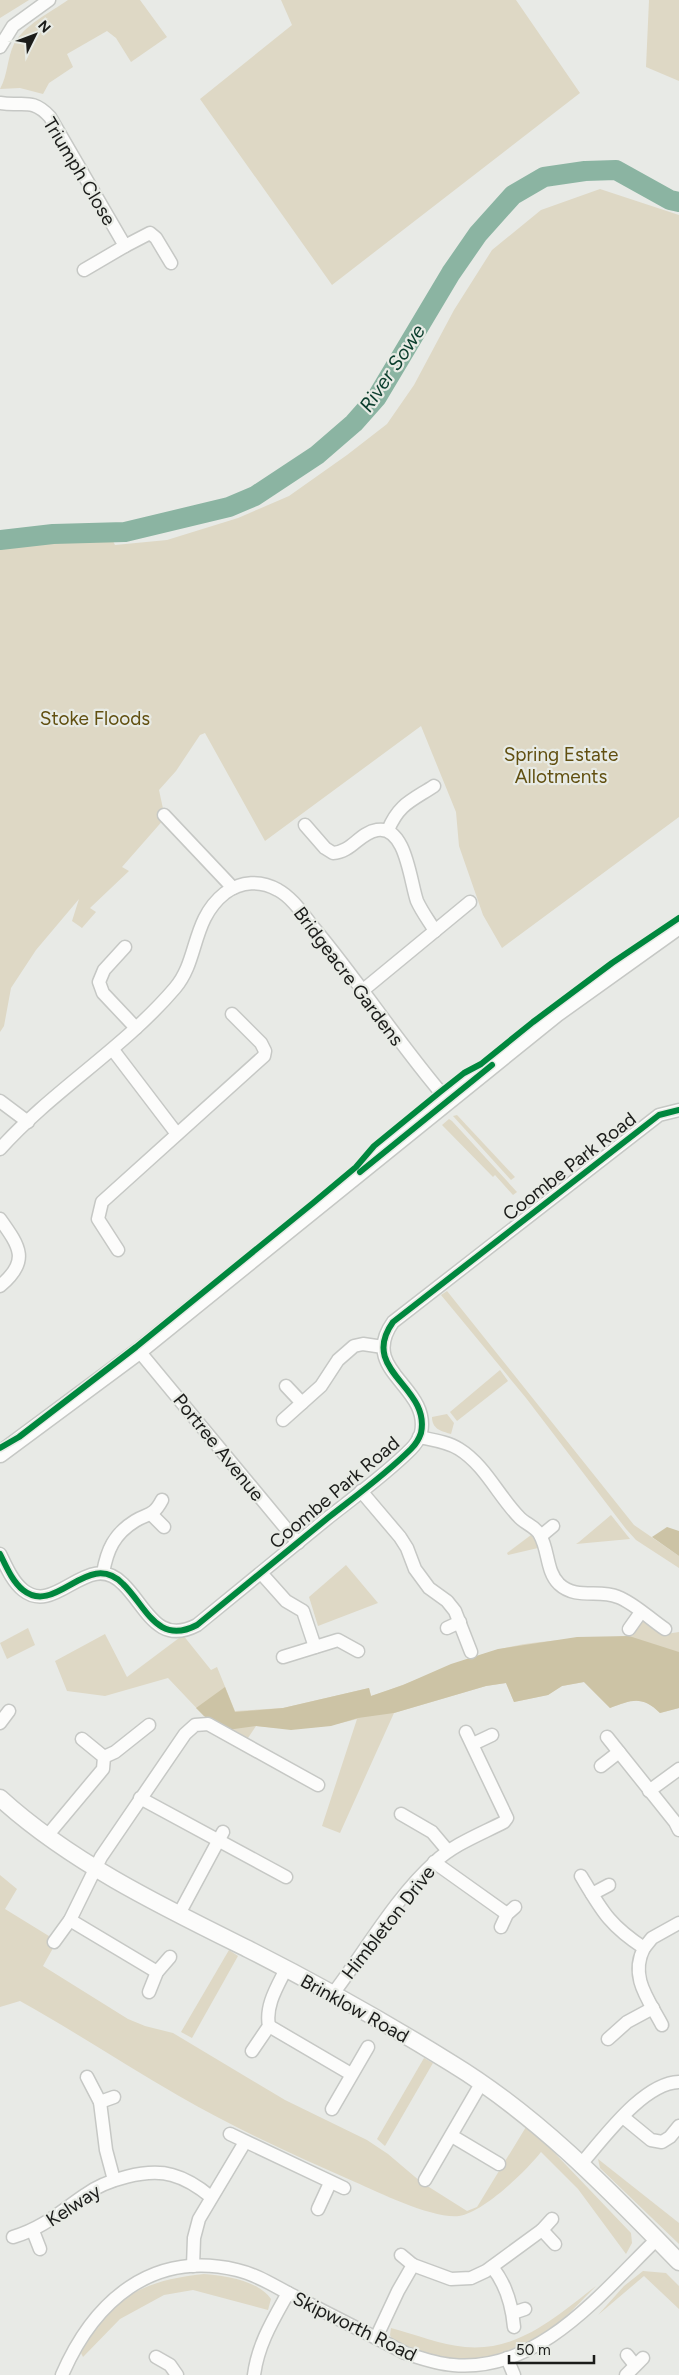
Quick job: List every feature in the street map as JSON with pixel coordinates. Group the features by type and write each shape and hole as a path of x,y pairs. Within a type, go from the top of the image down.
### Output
{"main road":[{"path":"0,1454 139,1350 556,1014 678,928"},
{"name":"Brinklow Road","path":"0,1798 47,1836 95,1867 179,1914 286,1969 482,2082 528,2116 580,2164 679,2262"}],"street":[{"path":"0,44 13,26 48,0"},
{"name":"Triumph Close","path":"0,103 30,104 47,114 125,246"},
{"name":"Triumph Close","path":"84,270 150,233 156,238 171,263"},
{"path":"388,830 393,818 401,807 434,786"},
{"path":"164,815 233,888"},
{"path":"306,825 324,848 333,853 348,849 371,831 388,830 395,836 402,848 418,901 435,931"},
{"name":"Bridgeacre Gardens","path":"0,1149 28,1122 113,1050 179,983 188,965 201,925 216,902 233,888 246,883 257,883 273,887 284,893 330,946 411,1058 448,1101"},
{"path":"362,991 470,902"},
{"path":"126,947 104,970 99,982 103,993 136,1028"},
{"path":"118,1250 100,1223 97,1214 106,1197 264,1056 265,1051 261,1043 232,1014"},
{"path":"113,1050 177,1134"},
{"path":"0,1101 28,1122"},
{"name":"Coombe Park Road","path":"103,1573 123,1583 152,1620 164,1628 173,1631 187,1630 197,1625 361,1492 411,1449 419,1437 422,1423 420,1409 415,1399 388,1367 383,1347 386,1332 393,1322 660,1115 679,1110"},
{"path":"0,1219 16,1242 19,1258 14,1274 0,1286"},
{"path":"283,1420 321,1386 338,1360 354,1346 363,1344 383,1347"},
{"name":"Portree Avenue","path":"139,1350 298,1543"},
{"path":"286,1386 302,1403"},
{"path":"419,1437 449,1444 472,1460 521,1519 541,1536 551,1572 559,1584 568,1590 579,1593 604,1593 619,1597 665,1629"},
{"path":"361,1492 400,1537 429,1588 447,1601 460,1622 471,1652"},
{"path":"0,1554 14,1580 22,1589 39,1596 50,1595 84,1576 103,1573 106,1554 112,1541 135,1521 152,1515 162,1500"},
{"path":"152,1515 164,1526"},
{"path":"541,1536 553,1526"},
{"path":"261,1573 286,1602 303,1611 315,1646"},
{"path":"629,1629 641,1612"},
{"path":"447,1628 460,1622"},
{"path":"283,1657 338,1640 358,1651"},
{"path":"0,1724 9,1711"},
{"path":"54,1942 70,1920 95,1867 185,1734 195,1725 208,1724 318,1786"},
{"path":"104,1757 114,1752 149,1725"},
{"name":"Himbleton Drive","path":"332,1995 405,1896 434,1862 448,1851 504,1822 507,1818 466,1732"},
{"path":"473,1744 492,1735"},
{"path":"607,1737 675,1822 679,1830"},
{"path":"82,1738 104,1757"},
{"path":"602,1766 619,1752"},
{"path":"47,1836 103,1769 104,1757"},
{"path":"649,1791 679,1769"},
{"path":"140,1798 221,1836 286,1877"},
{"path":"401,1814 432,1832 448,1851"},
{"path":"179,1914 221,1836"},
{"path":"434,1862 511,1911 501,1927"},
{"path":"581,1876 616,1929 644,1948"},
{"path":"592,1894 609,1885"},
{"path":"70,1920 157,1972"},
{"path":"662,2025 639,1982 638,1959 652,1938 679,1923"},
{"path":"149,1992 157,1972 170,1957"},
{"path":"286,1969 266,2016 269,2026 351,2074"},
{"path":"608,2039 626,2022 653,2008"},
{"path":"252,2051 269,2026"},
{"path":"332,2109 368,2047"},
{"name":"Kelway","path":"87,2077 100,2102 106,2150 114,2180"},
{"path":"425,2180 482,2082"},
{"path":"580,2164 622,2117 645,2096 668,2083 679,2082"},
{"path":"100,2102 114,2096"},
{"path":"622,2117 651,2140 662,2142 670,2137 679,2126"},
{"path":"230,2134 344,2188"},
{"path":"452,2136 499,2164"},
{"path":"194,2266 196,2228 245,2142"},
{"name":"Kelway","path":"13,2237 33,2231 97,2187 114,2180 151,2173 171,2174 188,2180 212,2197"},
{"path":"318,2209 330,2183"},
{"path":"401,2255 413,2265 418,2265 440,2276 461,2280 479,2275 492,2267 542,2230 552,2218"},
{"path":"542,2230 555,2244"},
{"name":"Kelway","path":"33,2231 40,2249"},
{"name":"Skipworth Road","path":"62,2375 84,2331 100,2311 114,2298 145,2278 168,2270 194,2266 238,2270 254,2275 404,2353 430,2362 473,2366 507,2358 531,2349 557,2334 657,2239"},
{"path":"376,2338 405,2277 413,2265"},
{"path":"492,2267 505,2287 513,2314 514,2327"},
{"path":"254,2375 257,2356 264,2336 288,2293"},
{"path":"513,2314 525,2309"},
{"path":"156,2356 170,2365 177,2375"},
{"path":"507,2358 514,2375"},
{"path":"626,2375 635,2359"}],"green space":[{"path":"0,0 29,0 0,18"},
{"path":"68,0 140,0 167,37 131,62 116,38 107,31 67,54 73,67 49,83 43,94 20,88 0,89 5,78 12,49 18,37 31,25"},
{"path":"281,0 516,0 580,93 332,285 200,99 292,25"},
{"path":"649,0 679,0 679,81 646,67"},
{"path":"600,189 679,215 679,817 502,948 483,915 459,846 456,812 421,726 265,841 205,733 200,735 176,771 159,790 165,818 122,867 129,871 90,908 96,912 82,928 72,921 79,899 36,950 11,988 4,1026 0,1032 0,547 35,539 111,537 115,545 167,540 238,518 289,496 387,424 414,385 454,310 492,250 541,210"},
{"path":"457,1115 515,1177 511,1180 453,1116"},
{"path":"449,1119 517,1192 513,1195 495,1175 493,1177 442,1125"},
{"path":"447,1291 634,1525 679,1556 679,1568 636,1540 626,1529 526,1398 441,1295"},
{"path":"500,1370 508,1381 457,1421 450,1412"},
{"path":"447,1414 454,1423 451,1434 435,1427 432,1421 432,1417"},
{"path":"611,1515 630,1539 576,1544 579,1542"},
{"path":"531,1535 537,1542 538,1548 508,1555 507,1553"},
{"path":"346,1565 378,1603 318,1626 309,1597"},
{"path":"643,1622 649,1622 666,1634 679,1632 679,1708 660,1713 654,1707 642,1701 630,1701 610,1708 584,1682 562,1686 548,1695 514,1702 506,1683 486,1686 394,1713 340,1833 322,1826 357,1719 307,1728 256,1726 246,1741 204,1716 168,1678 105,1696 67,1691 55,1661 105,1634 127,1677 183,1635 211,1670 217,1667 235,1711 283,1708 369,1688 371,1696 465,1660 513,1646 546,1641 629,1636"},
{"path":"28,1628 35,1645 7,1659 0,1643"},
{"path":"0,1875 17,1889 5,1909 57,1941 43,1966 128,2019 145,2026 173,2033 285,2100 367,2140 388,2154 421,2182 467,2211 477,2207 526,2127 546,2144 631,2233 632,2243 626,2254 578,2189 541,2152 504,2190 480,2207 459,2216 435,2214 378,2192 222,2120 20,2001 0,2007"},
{"path":"229,1950 238,1956 192,2038 181,2032"},
{"path":"424,2058 433,2063 385,2146 377,2139"},
{"path":"598,2159 679,2223 679,2244 600,2168"},
{"path":"643,2271 666,2273 679,2286 679,2309 644,2276 598,2315 624,2286"},
{"path":"204,2274 240,2280 258,2287 271,2299 268,2310 193,2290 164,2295 120,2319 83,2357 81,2353 105,2318 130,2295 162,2281"},
{"path":"596,2286 549,2331 535,2341 503,2354 486,2358 468,2359 434,2357 417,2354 408,2350 393,2342 390,2335 391,2328 456,2346 484,2347 502,2344 536,2330"}],"shaded area":[{"path":"667,1527 679,1531 679,1556 652,1537"},
{"path":"629,1636 679,1652 679,1708 660,1713 654,1707 642,1701 630,1701 610,1708 584,1682 562,1686 548,1695 514,1702 506,1683 486,1686 394,1713 358,1718 331,1726 291,1730 256,1726 227,1730 204,1716 196,1708 225,1687 235,1712 283,1708 369,1688 371,1696 403,1685 451,1664 498,1649 577,1637"}],"waterway":[{"name":"River Sowe","path":"0,540 53,534 125,532 229,507 255,496 317,455 354,423 377,397 451,273 478,234 513,195 544,177 585,171 616,170 670,200 679,202"}],"cycle path":[{"path":"0,1448 19,1437 136,1347 313,1203 356,1167 374,1146 464,1073 481,1064 533,1022 612,963 679,918"},
{"path":"360,1172 492,1065"},
{"path":"0,1554 16,1582 23,1590 35,1596 48,1595 85,1577 97,1574 110,1575 123,1584 154,1621 162,1627 172,1631 183,1630 197,1625 381,1476 417,1442 421,1433 421,1417 416,1403 389,1366 384,1353 385,1339 393,1322 659,1115 679,1110"}],"park label":[{"name":"Stoke Floods","path":"95,718"},
{"name":"Spring Estate Allotments","path":"561,765"}]}
